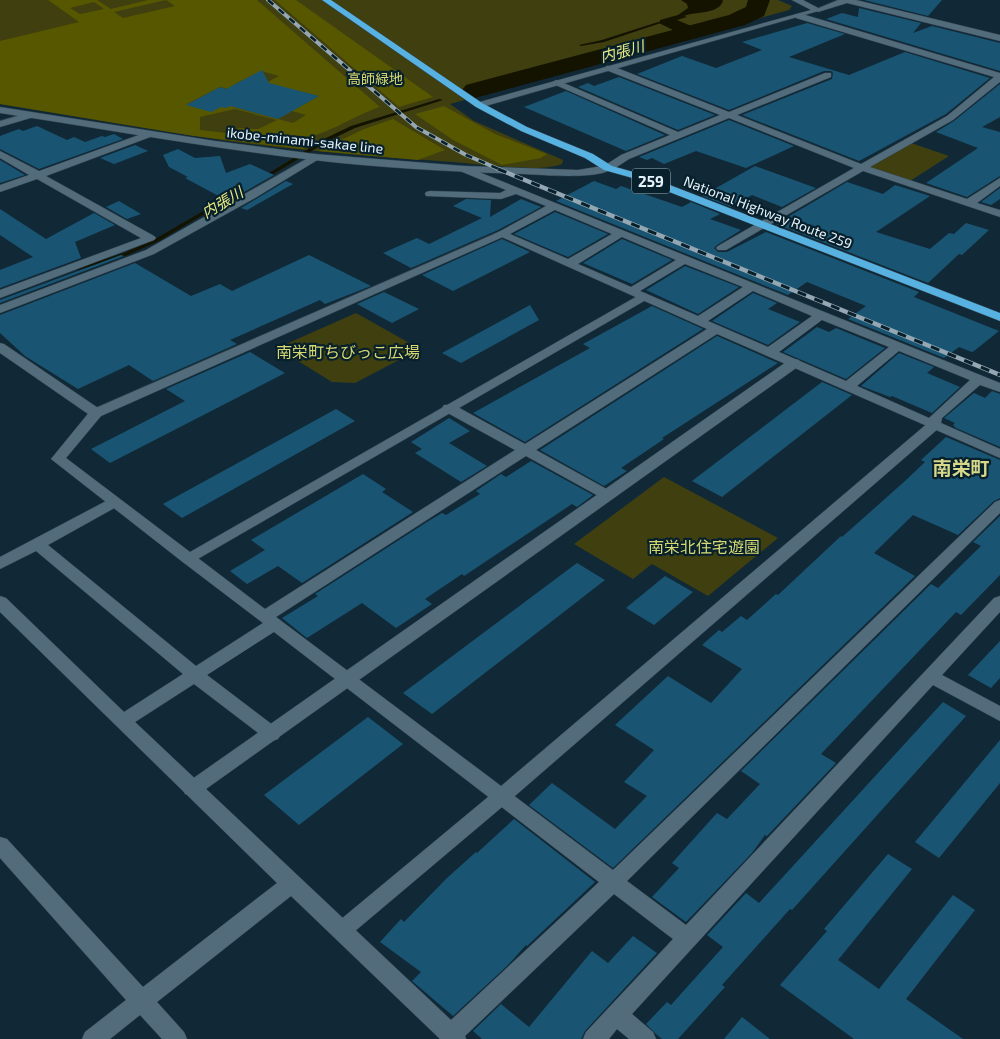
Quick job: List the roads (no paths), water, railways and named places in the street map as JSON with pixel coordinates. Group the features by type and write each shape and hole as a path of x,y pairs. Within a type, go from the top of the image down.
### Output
{"highway":[{"name":"National Highway Route 259","path":"326,0 479,105 524,129 589,156 608,168 640,177 1000,317"}],"street":[{"path":"796,0 818,10"},
{"path":"479,105 556,82 799,16 846,0 1000,38"},
{"path":"799,16 1000,77"},
{"path":"608,68 861,167 1000,214"},
{"path":"608,168 626,157 677,135 828,75"},
{"path":"722,248 761,224 950,118 1000,77"},
{"path":"556,82 677,135"},
{"name":"ikobe-minami-sakae line","path":"0,110 292,154 464,168 578,173 608,168"},
{"path":"0,117 16,113"},
{"path":"0,124 31,115"},
{"path":"0,190 150,134"},
{"path":"0,154 150,238 0,294"},
{"path":"0,309 150,252 251,196 313,156"},
{"path":"464,168 1000,388"},
{"path":"968,204 1000,181"},
{"path":"430,194 501,196 516,190"},
{"path":"554,206 501,234 96,412 58,459 347,681 689,938"},
{"path":"569,264 622,233"},
{"path":"501,234 1000,454"},
{"path":"189,559 449,408 485,390 638,294 685,259"},
{"path":"699,321 752,287"},
{"path":"770,352 822,314"},
{"path":"123,721 194,675 269,620 717,328"},
{"path":"847,387 898,346"},
{"path":"3,353 96,412"},
{"path":"192,789 794,363"},
{"path":"341,931 934,425 936,417 979,379"},
{"path":"449,408 525,452 607,495"},
{"path":"0,564 113,503"},
{"path":"0,602 192,789 453,1037 1000,505"},
{"path":"37,544 194,675 272,734"},
{"path":"594,1039 1000,602"},
{"path":"932,677 1000,714"},
{"path":"0,845 176,1039"},
{"path":"93,1039 292,883"},
{"path":"617,1015 645,1039"}],"waterway":[{"name":"内張川","path":"475,90 737,20 756,11 759,0"},
{"path":"581,45 603,41 659,23"},
{"name":"内張川","path":"263,178 328,139 353,127 441,100"},
{"name":"内張川","path":"76,269 126,254 157,240 233,196"}],"railway":[{"path":"268,0 416,127 466,155 501,170"},
{"path":"498,169 1000,375"}],"district":[{"name":"南栄町","path":"961,467"}],"park label":[{"name":"高師緑地","path":"375,78"},
{"name":"南栄町ちびっこ広場","path":"348,351"},
{"name":"南栄北住宅遊園","path":"704,546"}]}
